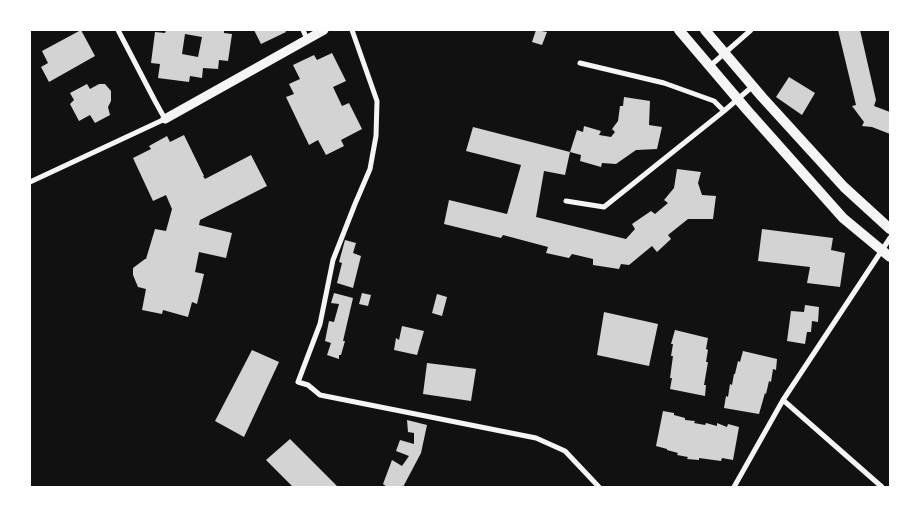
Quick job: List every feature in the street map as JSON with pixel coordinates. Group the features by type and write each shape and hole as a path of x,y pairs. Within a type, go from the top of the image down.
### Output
{"main road":[{"path":"679,30 738,100 843,218 886,254"},
{"path":"705,30 844,187 890,229"}],"street":[{"path":"118,30 165,118"},
{"path":"302,30 307,39"},
{"path":"30,182 165,118 324,30"},
{"path":"352,30 377,101 376,136 370,169 354,204 334,260 320,324 298,382 308,385 320,395 536,438 564,451 599,487"},
{"path":"710,66 751,30"},
{"path":"580,63 664,83 714,101 724,111"},
{"path":"566,200 604,207 753,86"},
{"path":"734,487 783,400 886,254 890,238"},
{"path":"783,400 882,487"}],"building":[{"path":"81,30 95,56 49,82 41,67 48,63 42,51"},
{"path":"166,30 224,30 224,33 232,34 228,61 219,60 218,69 203,68 202,78 190,76 189,82 158,78 160,64 151,63 155,32 165,33","holes":["185,34 202,37 198,57 182,54"]},
{"path":"254,30 285,30 286,32 261,44"},
{"path":"536,30 547,32 542,45 532,42"},
{"path":"838,30 860,30 876,100 874,106 890,112 890,134 872,127 862,126 864,122 852,106 856,105"},
{"path":"332,53 346,81 333,87 342,106 349,103 362,129 341,140 344,146 326,155 318,140 309,145 286,97 294,94 289,84 300,79 293,65 314,55 317,60"},
{"path":"789,77 815,93 802,115 776,97"},
{"path":"87,84 90,89 99,84 105,84 111,91 111,101 108,107 110,115 95,123 90,115 79,121 70,104 74,100 70,93"},
{"path":"624,97 650,101 649,125 662,127 657,149 636,150 616,164 602,163 601,167 580,161 581,155 570,152 577,130 583,132 584,126 601,131 599,135 611,137 615,132 612,129 618,121 620,106 623,106"},
{"path":"473,127 570,152 565,175 544,171 536,217 626,239 635,229 632,224 651,211 655,214 668,203 664,200 674,188 677,169 701,172 698,183 702,195 716,196 713,219 688,219 668,235 671,239 657,252 652,246 629,265 621,264 619,269 593,265 593,259 572,254 569,258 546,253 548,247 503,235 501,238 444,224 449,200 507,214 521,165 466,151"},
{"path":"184,135 205,179 251,155 267,186 200,220 199,225 232,233 226,258 199,252 195,272 204,274 197,304 192,302 188,317 163,310 162,314 142,310 146,289 138,287 133,275 133,268 146,259 155,229 166,231 172,209 166,195 153,201 133,158 151,149 149,146 167,136 170,142"},
{"path":"762,229 833,238 831,250 845,253 840,287 807,283 810,267 758,261"},
{"path":"345,240 356,243 353,253 361,256 353,288 337,283 342,263 339,262"},
{"path":"334,293 353,298 343,341 345,341 339,359 327,355 331,343 325,341 329,321 334,322 339,304 331,303"},
{"path":"362,293 371,295 368,306 359,304"},
{"path":"437,294 447,297 442,316 432,313"},
{"path":"805,305 819,307 818,322 812,321 811,332 807,332 805,344 787,341 791,311 804,312"},
{"path":"604,312 658,324 649,366 597,355"},
{"path":"402,326 424,331 417,355 394,350 396,338 399,340"},
{"path":"675,330 708,338 706,362 708,362 704,385 706,385 705,396 670,389 673,356 671,356 673,344 671,344"},
{"path":"252,350 279,362 244,437 215,421"},
{"path":"743,351 777,359 776,370 773,369 771,382 769,381 759,414 724,408 730,384 732,385 738,361 740,362"},
{"path":"427,363 476,369 471,401 423,394"},
{"path":"663,411 674,413 674,415 685,418 685,420 695,421 694,423 705,425 706,423 717,426 717,423 727,427 728,424 739,427 733,460 722,458 721,461 699,458 699,460 687,459 688,457 677,455 678,453 656,446"},
{"path":"407,420 427,425 421,453 403,487 387,487 383,484 392,460 402,466 409,456 396,451 400,440 414,444 414,433 408,432"},
{"path":"290,439 338,487 293,487 266,460"}]}
